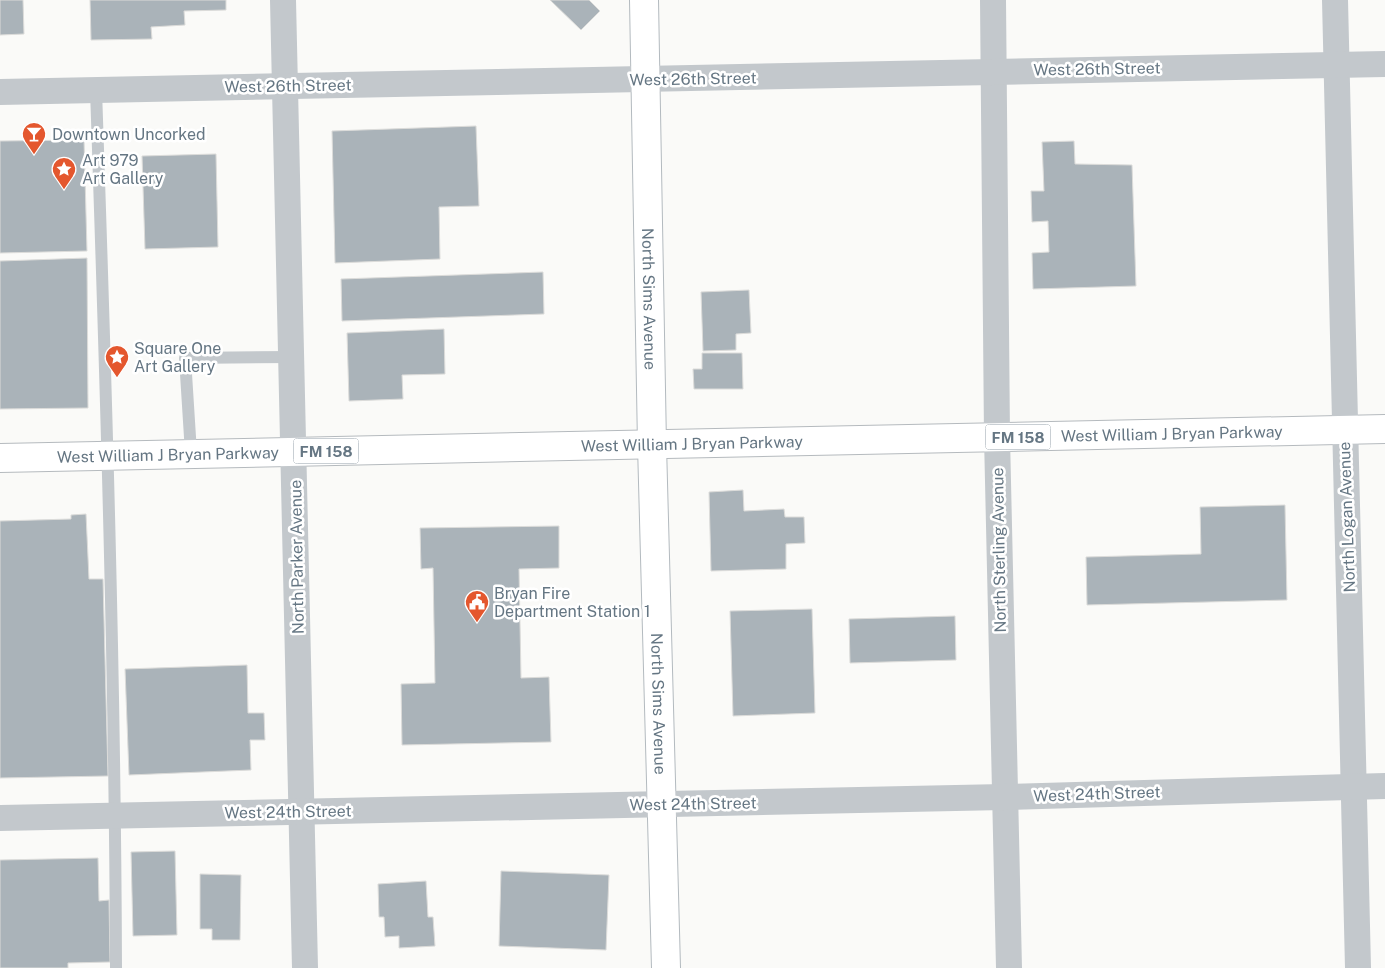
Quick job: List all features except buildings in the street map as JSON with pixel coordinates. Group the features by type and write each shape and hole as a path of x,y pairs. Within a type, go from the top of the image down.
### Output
{"main road":[{"name":"North Sims Avenue","path":"644,0 652,445 666,968"},
{"name":"West William J Bryan Parkway","path":"0,458 1385,430"}],"street":[{"name":"North Parker Avenue","path":"283,0 305,968"},
{"name":"North Sterling Avenue","path":"992,0 997,437 1009,968"},
{"name":"North Logan Avenue","path":"1335,0 1358,968"},
{"name":"West 26th Street","path":"0,92 1385,64"},
{"name":"West 24th Street","path":"0,818 1004,797 1385,786"}],"lane":[{"path":"96,90 108,456 116,968"},
{"path":"191,453 185,358 292,356"}],"place":[{"name":"Downtown Uncorked","path":"34,155"},
{"name":"Art 979 Art Gallery","path":"64,190"},
{"name":"Square One Art Gallery","path":"117,378"},
{"name":"Bryan Fire Department Station 1","path":"477,623"}]}
